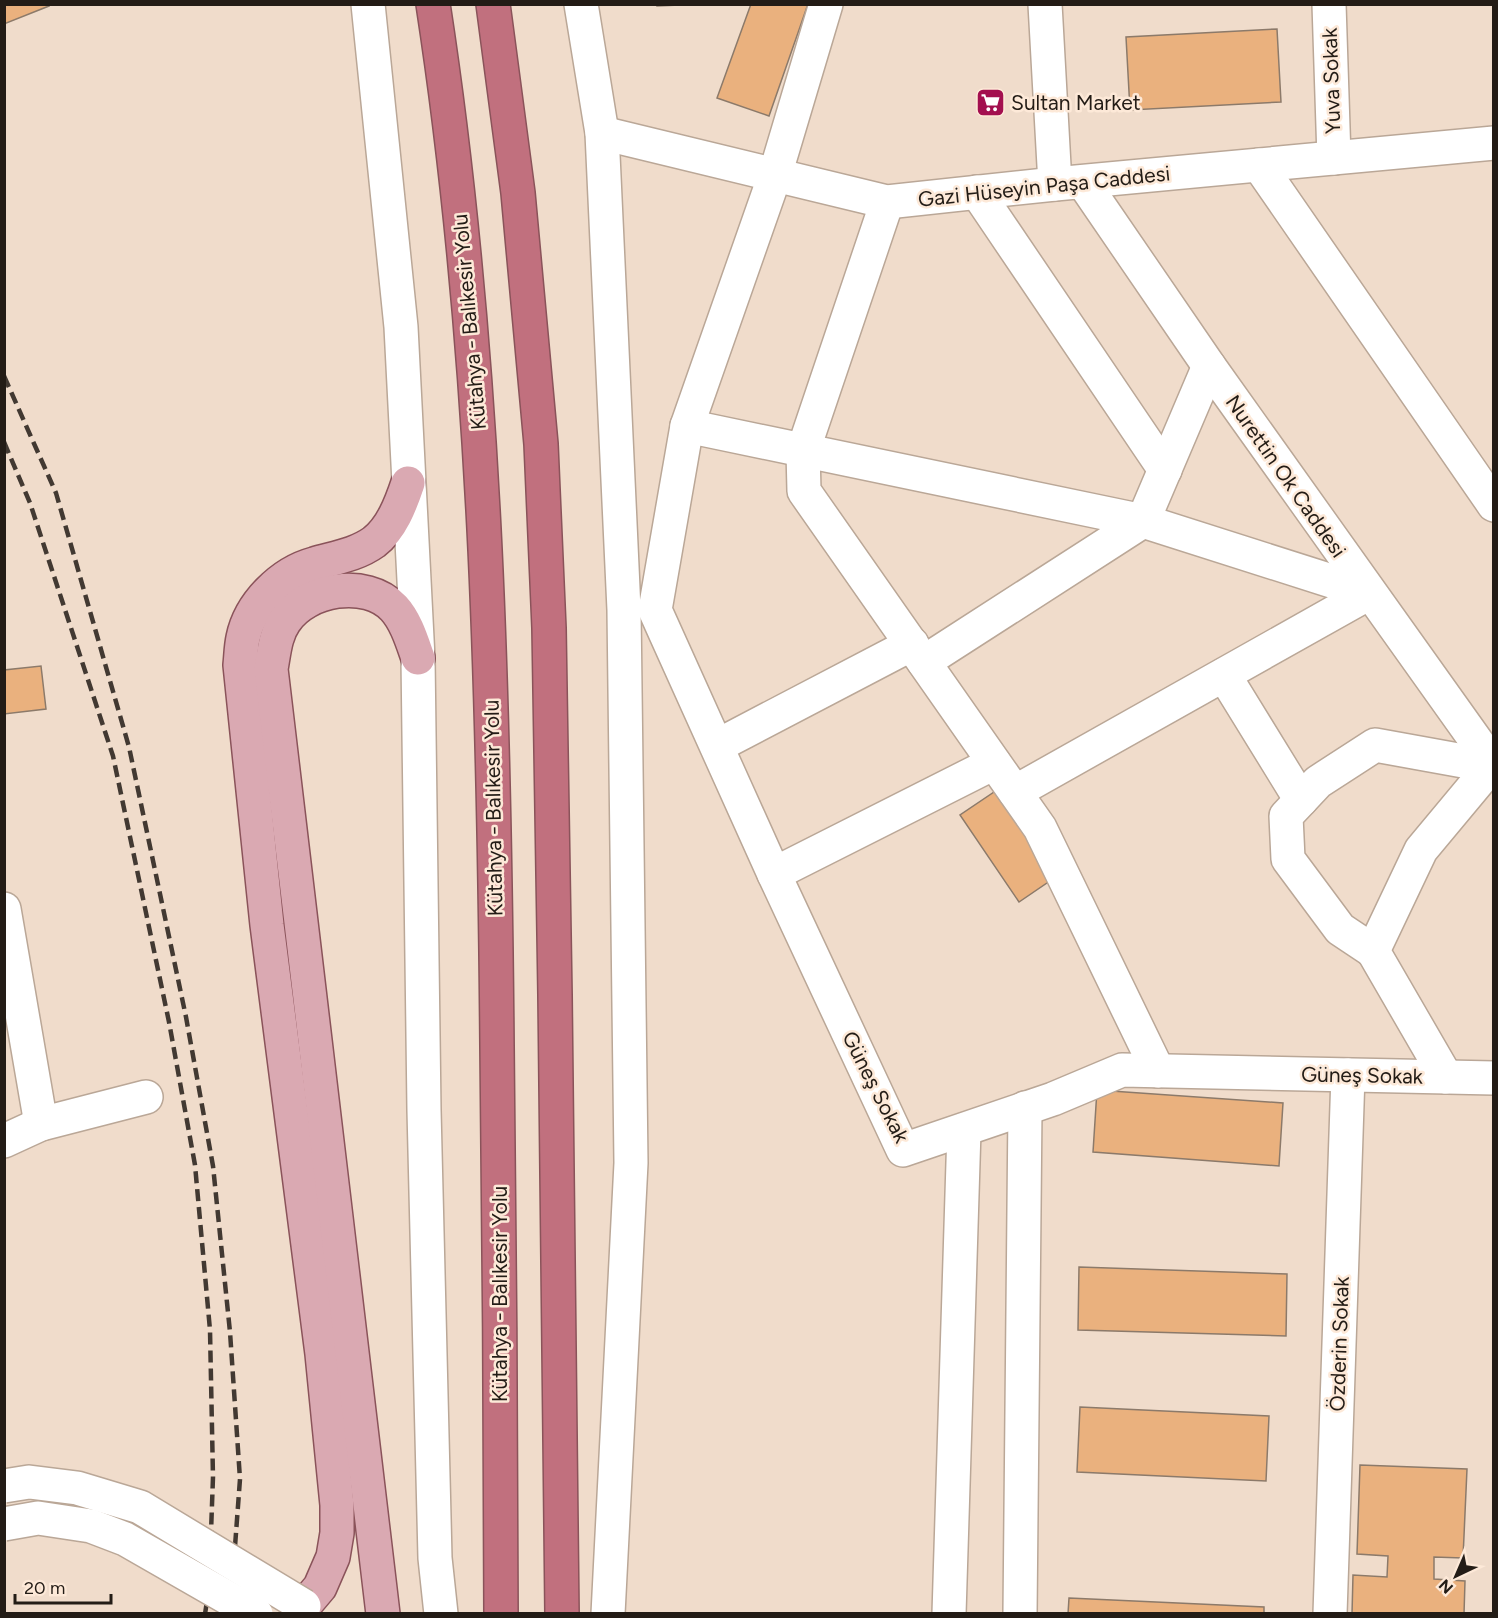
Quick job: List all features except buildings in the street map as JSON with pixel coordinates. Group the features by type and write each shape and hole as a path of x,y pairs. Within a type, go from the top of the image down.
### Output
{"highway":[{"name":"Kütahya - Balıkesir Yolu","path":"433,4 443,70 466,271 482,475 495,829 501,1614"},
{"path":"493,4 518,193 538,420 548,605 555,971 562,1614"}],"main road":[{"path":"308,1611 333,1557 337,1533 337,1505 322,1354 267,925 240,665 243,636 253,613 263,599 286,577 310,565 354,553 375,542 394,519 408,483"},
{"path":"383,1614 271,669 275,645 283,623 300,604 321,593 350,590 377,596 394,608 408,631 418,657"}],"street":[{"path":"368,4 401,327 418,657 424,1110 435,1558 441,1614"},
{"path":"581,4 602,133 624,610 631,1163 608,1614"},
{"path":"826,4 775,175 687,426 1143,521 1369,593"},
{"path":"1045,4 1069,183"},
{"name":"Yuva Sokak","path":"1329,4 1334,158"},
{"name":"Gazi Hüseyin Paşa Caddesi","path":"602,133 887,202 1494,143"},
{"path":"1259,165 1494,505"},
{"name":"Nurettin Ok Caddesi","path":"1069,183 1209,366 1492,766"},
{"path":"977,192 1165,470"},
{"path":"887,202 803,451 804,491 1040,828 1158,1071"},
{"path":"717,746 918,653 1143,521 1209,366"},
{"name":"Güneş Sokak","path":"687,426 655,610 774,874 903,1150 1025,1108 1122,1070 1494,1078"},
{"path":"1015,792 1369,593"},
{"path":"1224,675 1301,800"},
{"path":"1446,1077 1373,951 1340,929 1288,859 1286,816 1318,782 1375,745 1492,766"},
{"path":"774,874 994,763"},
{"path":"1373,951 1421,849 1492,766"},
{"path":"4,909 41,1124"},
{"name":"Özderin Sokak","path":"1330,1614 1348,1075"},
{"path":"4,1142 41,1124 146,1097"},
{"path":"1020,1614 1025,1108"},
{"path":"949,1614 964,1130"},
{"path":"4,1486 29,1482 77,1488 140,1507 308,1611"},
{"path":"4,1524 38,1518 92,1526 125,1539 256,1614"}],"railway":[{"path":"4,376 56,493 129,747 186,1017 213,1166 230,1332 240,1479 230,1614"},
{"path":"4,442 30,503 113,756 169,1022 195,1165 210,1330 213,1477 209,1588 205,1614"}],"place":[{"name":"Sultan Market","path":"990,102"}]}
